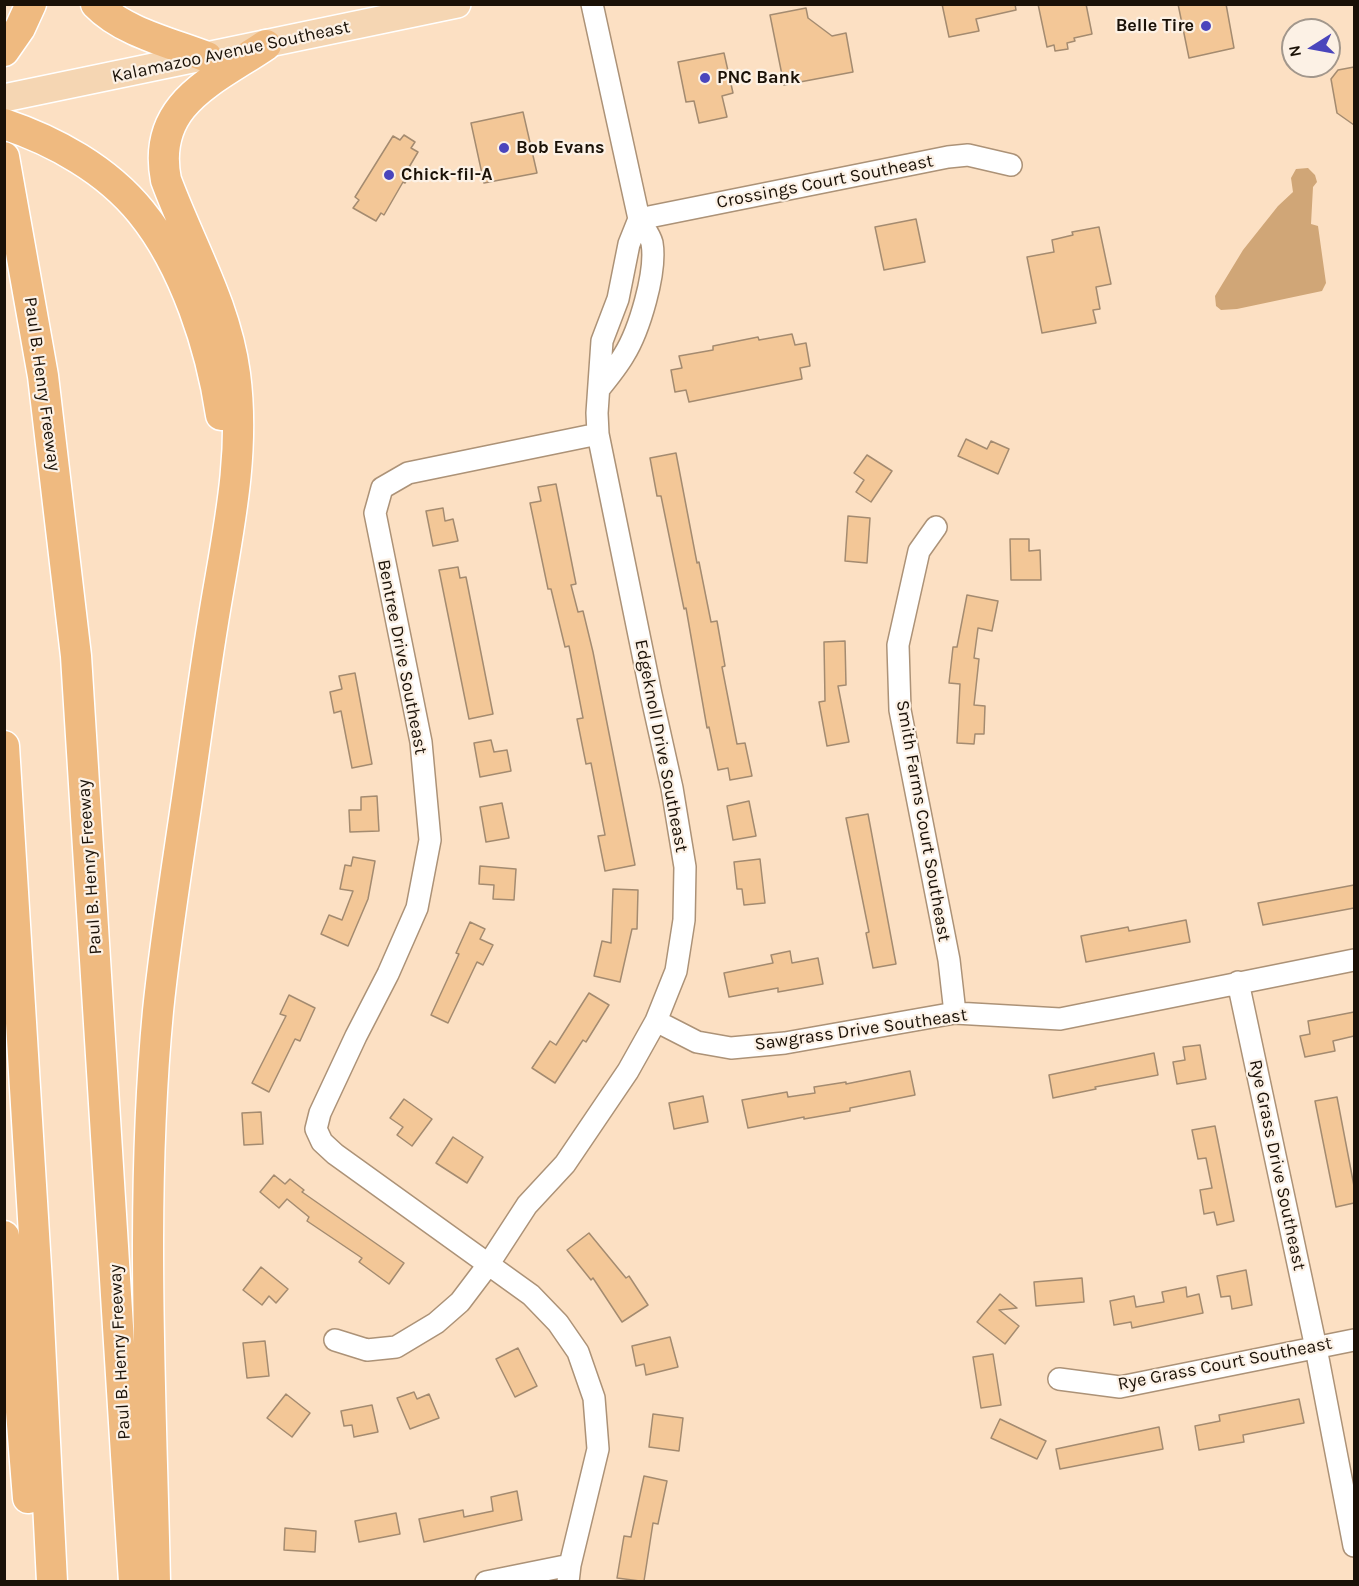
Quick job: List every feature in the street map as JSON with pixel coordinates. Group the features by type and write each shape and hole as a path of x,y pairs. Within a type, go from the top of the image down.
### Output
{"highway":[{"path":"4,51 20,28 31,4"},
{"path":"96,4 104,13 121,24 207,57"},
{"path":"155,1581 147,1225 150,1131 159,1007 176,869 235,493 238,448 235,375 221,312 166,180 163,148 172,120 186,99 266,45"},
{"path":"4,124 26,131 93,167 142,213 178,273 211,360 222,422 223,459 213,622"},
{"name":"Paul B. Henry Freeway","path":"5,161 43,376 76,656 134,1581"},
{"path":"4,746 30,1153 52,1581"},
{"path":"4,1236 13,1312 35,1581"}],"main road":[{"name":"Kalamazoo Avenue Southeast","path":"4,98 457,4"}],"street":[{"path":"592,4 639,219 652,241 651,273 637,328 624,356 599,390"},
{"name":"Crossings Court Southeast","path":"639,219 948,157 968,155 1011,165"},
{"name":"Edgeknoll Drive Southeast","path":"335,1340 367,1350 396,1347 436,1323 460,1302 488,1265 527,1205 565,1164 628,1071 656,1021 676,971 684,920 684,867 672,788 598,434 602,341 618,299 629,244 639,219"},
{"name":"Bentree Drive Southeast","path":"488,1265 335,1154 322,1143 316,1129 320,1113 388,974 417,908 430,840 421,742 375,513 381,488 408,473 598,434"},
{"name":"Smith Farms Court Southeast","path":"936,527 919,551 898,645 900,710 949,960 955,1013"},
{"name":"Sawgrass Drive Southeast","path":"656,1021 697,1041 731,1048 785,1043 955,1013 1060,1019 1354,960"},
{"name":"Rye Grass Drive Southeast","path":"1238,982 1316,1348 1354,1546"},
{"path":"486,1581 569,1573 598,1449 594,1398 578,1352 558,1323 531,1295 488,1265"},
{"name":"Rye Grass Court Southeast","path":"1059,1379 1120,1387 1354,1340"}],"shaded area":[{"path":"1308,168 1315,175 1317,182 1313,187 1311,224 1318,226 1326,283 1322,291 1237,309 1221,310 1216,306 1215,296 1243,250 1278,206 1293,192 1291,178 1296,169"}],"building":[{"path":"942,4 1015,4 1016,10 976,19 979,31 949,37"},
{"path":"1038,4 1086,4 1092,34 1074,38 1075,41 1067,43 1068,49 1055,51 1054,45 1047,47"},
{"name":"Belle Tire","path":"1178,4 1226,4 1234,48 1189,58"},
{"path":"806,8 808,18 832,36 846,33 853,72 784,85 770,15"},
{"name":"PNC Bank","path":"724,53 733,93 722,96 727,117 699,123 694,101 686,102 678,62"},
{"path":"1354,67 1354,125 1337,113 1331,79 1341,78 1341,69"},
{"name":"Bob Evans","path":"523,112 537,173 484,183 471,123"},
{"name":"Chick-fil-A","path":"404,135 415,142 411,148 418,152 408,169 412,171 384,215 381,213 376,221 353,208 359,200 355,197 393,136 400,140"},
{"path":"916,219 925,262 884,270 875,227"},
{"path":"1099,227 1111,284 1096,287 1100,309 1093,310 1096,323 1042,333 1027,257 1054,252 1052,240 1073,235 1072,232"},
{"path":"792,334 795,345 806,343 810,366 800,368 802,379 689,402 686,390 675,392 671,370 682,368 679,356 713,350 713,346 758,337 759,340"},
{"path":"966,439 987,449 991,441 1009,449 998,474 958,456"},
{"path":"676,453 711,622 717,621 725,666 722,667 737,744 745,743 752,776 730,780 728,768 718,770 709,727 707,728 686,608 684,609 661,496 657,496 650,458"},
{"path":"867,455 892,471 871,502 856,492 864,480 854,473"},
{"path":"556,484 576,584 571,585 578,612 583,611 593,652 635,865 605,871 598,836 605,835 591,763 586,764 577,719 583,718 569,646 565,647 551,589 548,589 530,503 541,501 538,487"},
{"path":"443,508 445,521 453,519 458,541 433,546 426,511"},
{"path":"848,516 870,518 867,563 845,561"},
{"path":"1010,539 1029,539 1029,551 1040,550 1041,580 1011,580"},
{"path":"458,567 460,578 466,577 493,714 469,719 439,570"},
{"path":"967,595 998,601 992,631 978,628 974,658 979,659 974,705 985,706 984,734 975,734 974,744 957,743 960,684 949,683 953,647 957,647"},
{"path":"845,641 846,685 838,686 849,742 827,746 819,702 825,701 824,642"},
{"path":"355,673 372,764 352,768 341,711 334,713 330,692 342,689 339,676"},
{"path":"491,740 494,752 507,750 511,771 480,777 474,743"},
{"path":"377,796 379,831 350,832 349,810 361,810 361,797"},
{"path":"749,801 756,836 733,840 727,806"},
{"path":"502,803 509,838 486,842 480,807"},
{"path":"868,814 896,964 873,968 866,933 869,932 846,818"},
{"path":"353,857 375,861 368,899 348,946 321,934 329,915 342,920 353,891 340,889 345,865 351,866"},
{"path":"760,859 765,903 744,905 742,889 737,889 734,862"},
{"path":"480,866 516,869 514,900 493,899 494,885 479,884"},
{"path":"1354,885 1354,908 1263,925 1258,903"},
{"path":"613,889 638,890 637,929 632,929 620,982 594,976 602,941 611,943"},
{"path":"1186,920 1190,942 1086,962 1081,936 1128,927 1129,931"},
{"path":"470,922 485,929 480,939 493,945 483,965 477,962 448,1023 431,1015 459,954 456,953"},
{"path":"790,951 792,963 818,958 823,984 778,992 778,988 729,997 724,973 773,963 771,955"},
{"path":"589,993 609,1005 586,1042 583,1040 555,1083 532,1068 550,1041 556,1045"},
{"path":"289,995 315,1008 300,1041 295,1039 269,1092 252,1083 286,1016 280,1014"},
{"path":"1354,1012 1354,1036 1333,1041 1335,1051 1305,1057 1300,1036 1310,1034 1308,1021"},
{"path":"1200,1045 1206,1079 1177,1084 1173,1062 1185,1060 1183,1047"},
{"path":"1154,1053 1158,1075 1053,1098 1049,1075"},
{"path":"910,1071 915,1095 850,1108 850,1111 748,1128 742,1100 787,1092 788,1097 815,1093 814,1087 846,1082 846,1084"},
{"path":"703,1096 708,1122 674,1129 669,1103"},
{"path":"1337,1097 1354,1186 1354,1203 1336,1207 1315,1101"},
{"path":"404,1099 432,1119 412,1146 397,1135 403,1127 390,1118"},
{"path":"261,1112 263,1144 244,1145 242,1113"},
{"path":"1215,1126 1234,1221 1217,1225 1214,1212 1204,1214 1200,1190 1212,1188 1206,1158 1198,1159 1192,1130"},
{"path":"453,1137 483,1157 467,1183 436,1163"},
{"path":"274,1175 285,1184 290,1179 304,1190 302,1192 404,1263 389,1284 359,1262 362,1258 307,1221 309,1217 287,1199 279,1208 260,1192"},
{"path":"589,1233 626,1278 629,1276 648,1305 622,1322 593,1278 591,1280 567,1250"},
{"path":"261,1267 288,1289 276,1303 269,1296 262,1305 243,1290"},
{"path":"1246,1270 1252,1305 1232,1309 1230,1296 1221,1297 1217,1276"},
{"path":"1082,1278 1084,1302 1036,1306 1034,1282"},
{"path":"1186,1287 1187,1297 1199,1294 1203,1313 1132,1328 1131,1322 1114,1325 1110,1301 1134,1296 1136,1307 1164,1302 1162,1292"},
{"path":"1000,1294 1017,1308 999,1310 1019,1326 1005,1344 977,1322"},
{"path":"670,1337 678,1367 646,1375 644,1364 636,1366 632,1346"},
{"path":"265,1341 269,1376 247,1378 243,1343"},
{"path":"518,1348 537,1386 515,1397 496,1359"},
{"path":"993,1354 1001,1405 981,1408 973,1357"},
{"path":"414,1392 417,1399 429,1394 439,1418 410,1429 397,1398"},
{"path":"286,1394 310,1413 292,1437 267,1418"},
{"path":"1299,1399 1304,1423 1243,1435 1244,1442 1199,1450 1195,1426 1220,1421 1219,1415"},
{"path":"372,1405 378,1432 354,1437 352,1425 344,1426 341,1411"},
{"path":"653,1414 683,1418 679,1451 649,1447"},
{"path":"1000,1419 1046,1441 1037,1459 991,1438"},
{"path":"1159,1427 1163,1449 1060,1469 1056,1449"},
{"path":"644,1476 667,1481 658,1524 653,1523 644,1581 617,1578 624,1536 631,1537"},
{"path":"517,1491 522,1520 424,1542 419,1519 463,1510 464,1517 493,1511 491,1497"},
{"path":"396,1513 400,1534 359,1542 355,1521"},
{"path":"285,1528 316,1531 315,1552 284,1550"}],"place":[{"name":"Belle Tire","path":"1206,26"},
{"name":"PNC Bank","path":"705,78"},
{"name":"Bob Evans","path":"504,148"},
{"name":"Chick-fil-A","path":"389,175"}]}
